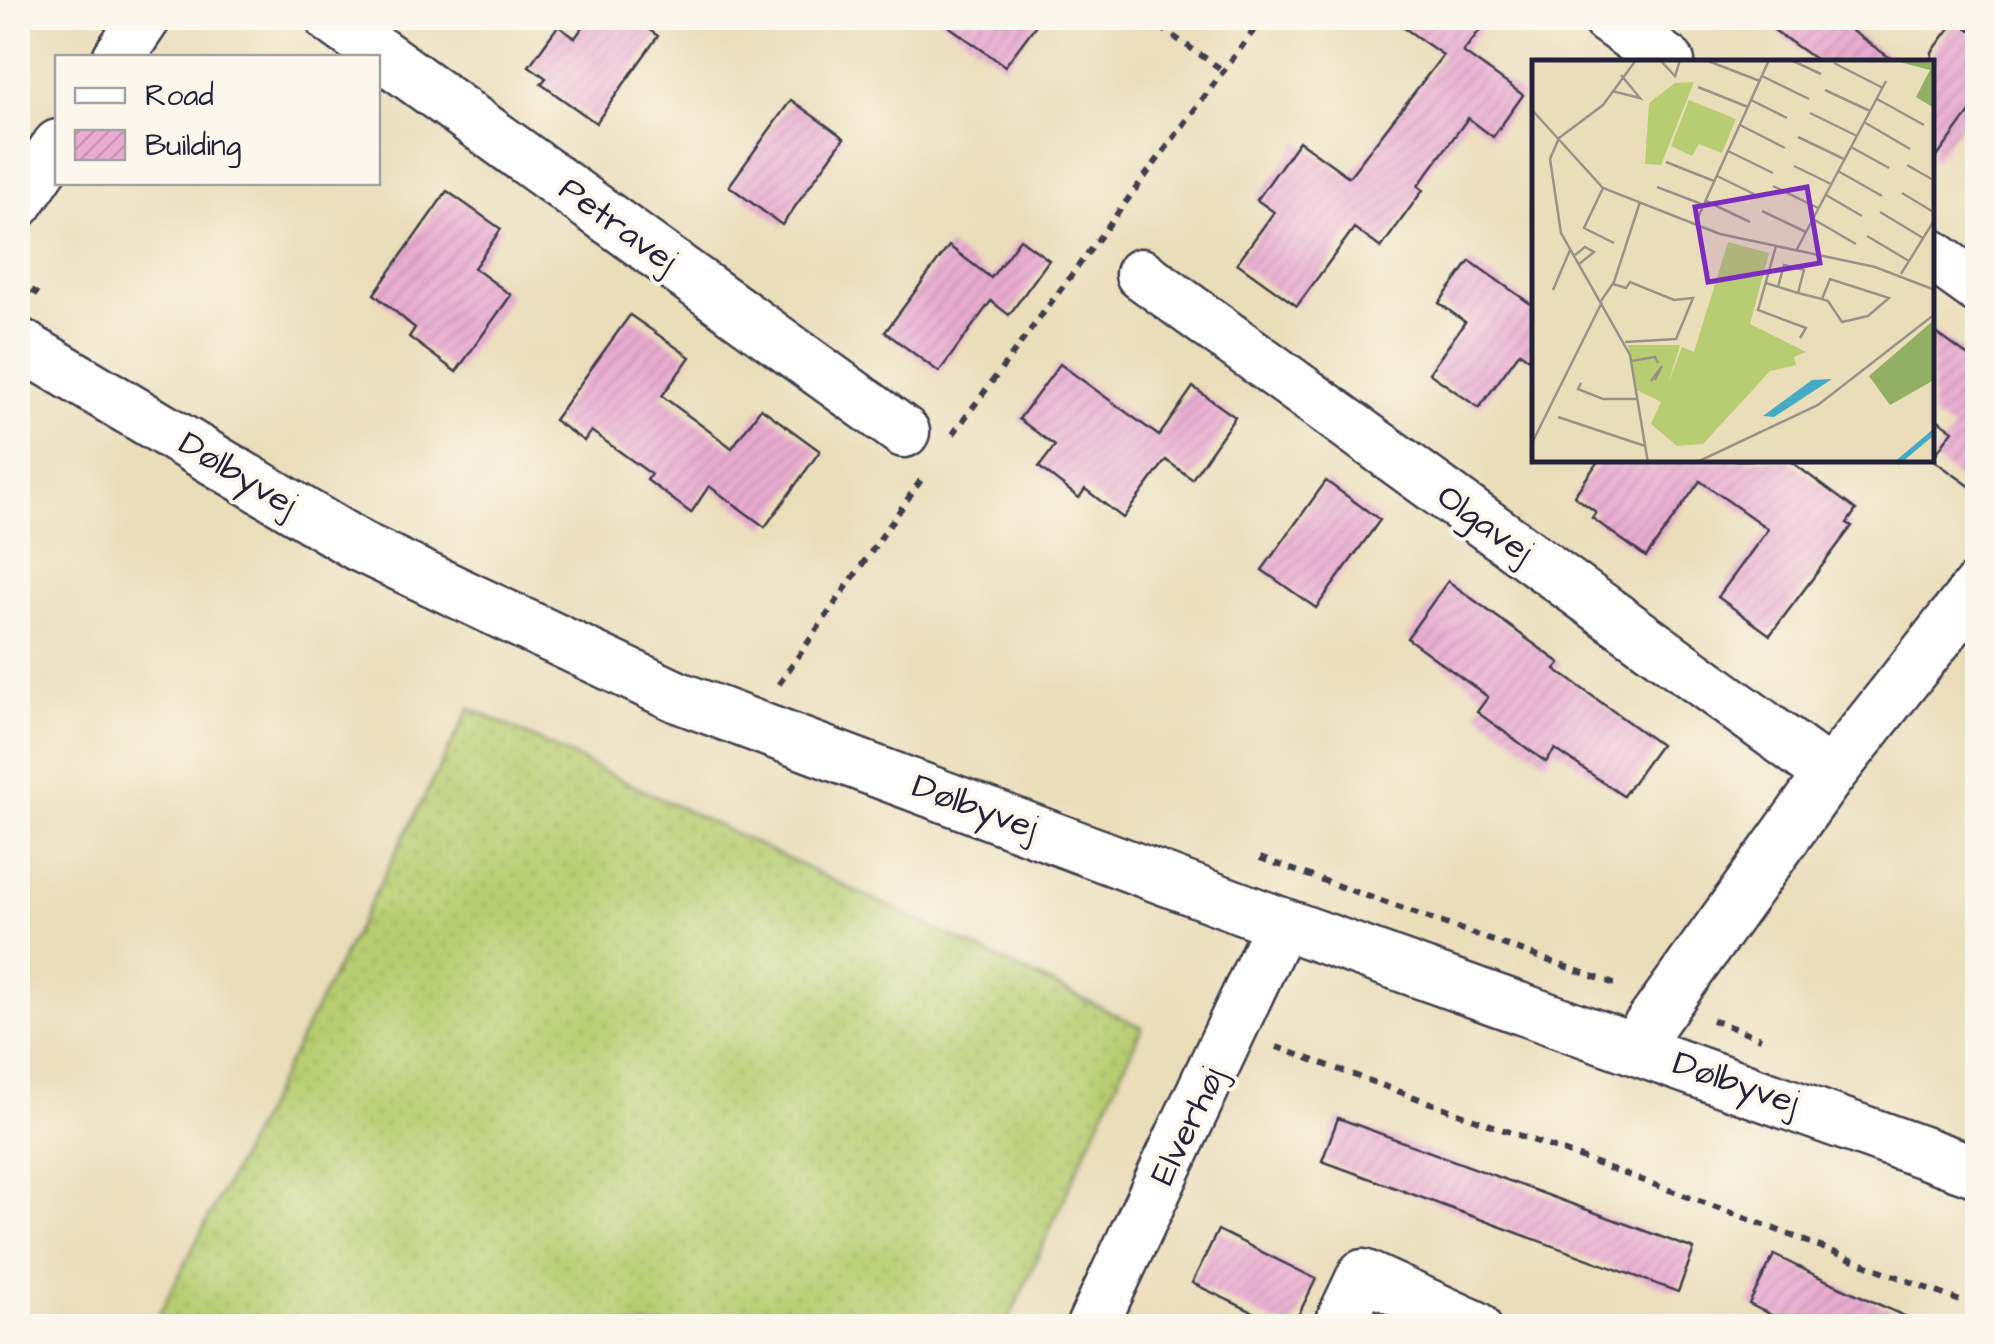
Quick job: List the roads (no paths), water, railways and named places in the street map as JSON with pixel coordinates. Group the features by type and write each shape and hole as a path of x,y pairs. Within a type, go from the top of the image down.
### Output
{"street":[{"path":"120,55 145,18"},
{"name":"Petravej","path":"331,18 926,448"},
{"path":"1607,18 1666,60"},
{"path":"18,203 55,149"},
{"path":"1935,257 1978,288"},
{"name":"Olgavej","path":"1140,274 1830,774"},
{"name":"Dølbyvej","path":"18,343 359,546 678,698 1281,923 1978,1172"},
{"path":"1634,1048 1663,1002 1830,774 1978,586"},
{"name":"Elverhøj","path":"1092,1326 1281,923"},
{"path":"1339,1326 1363,1275 1475,1326"}]}
